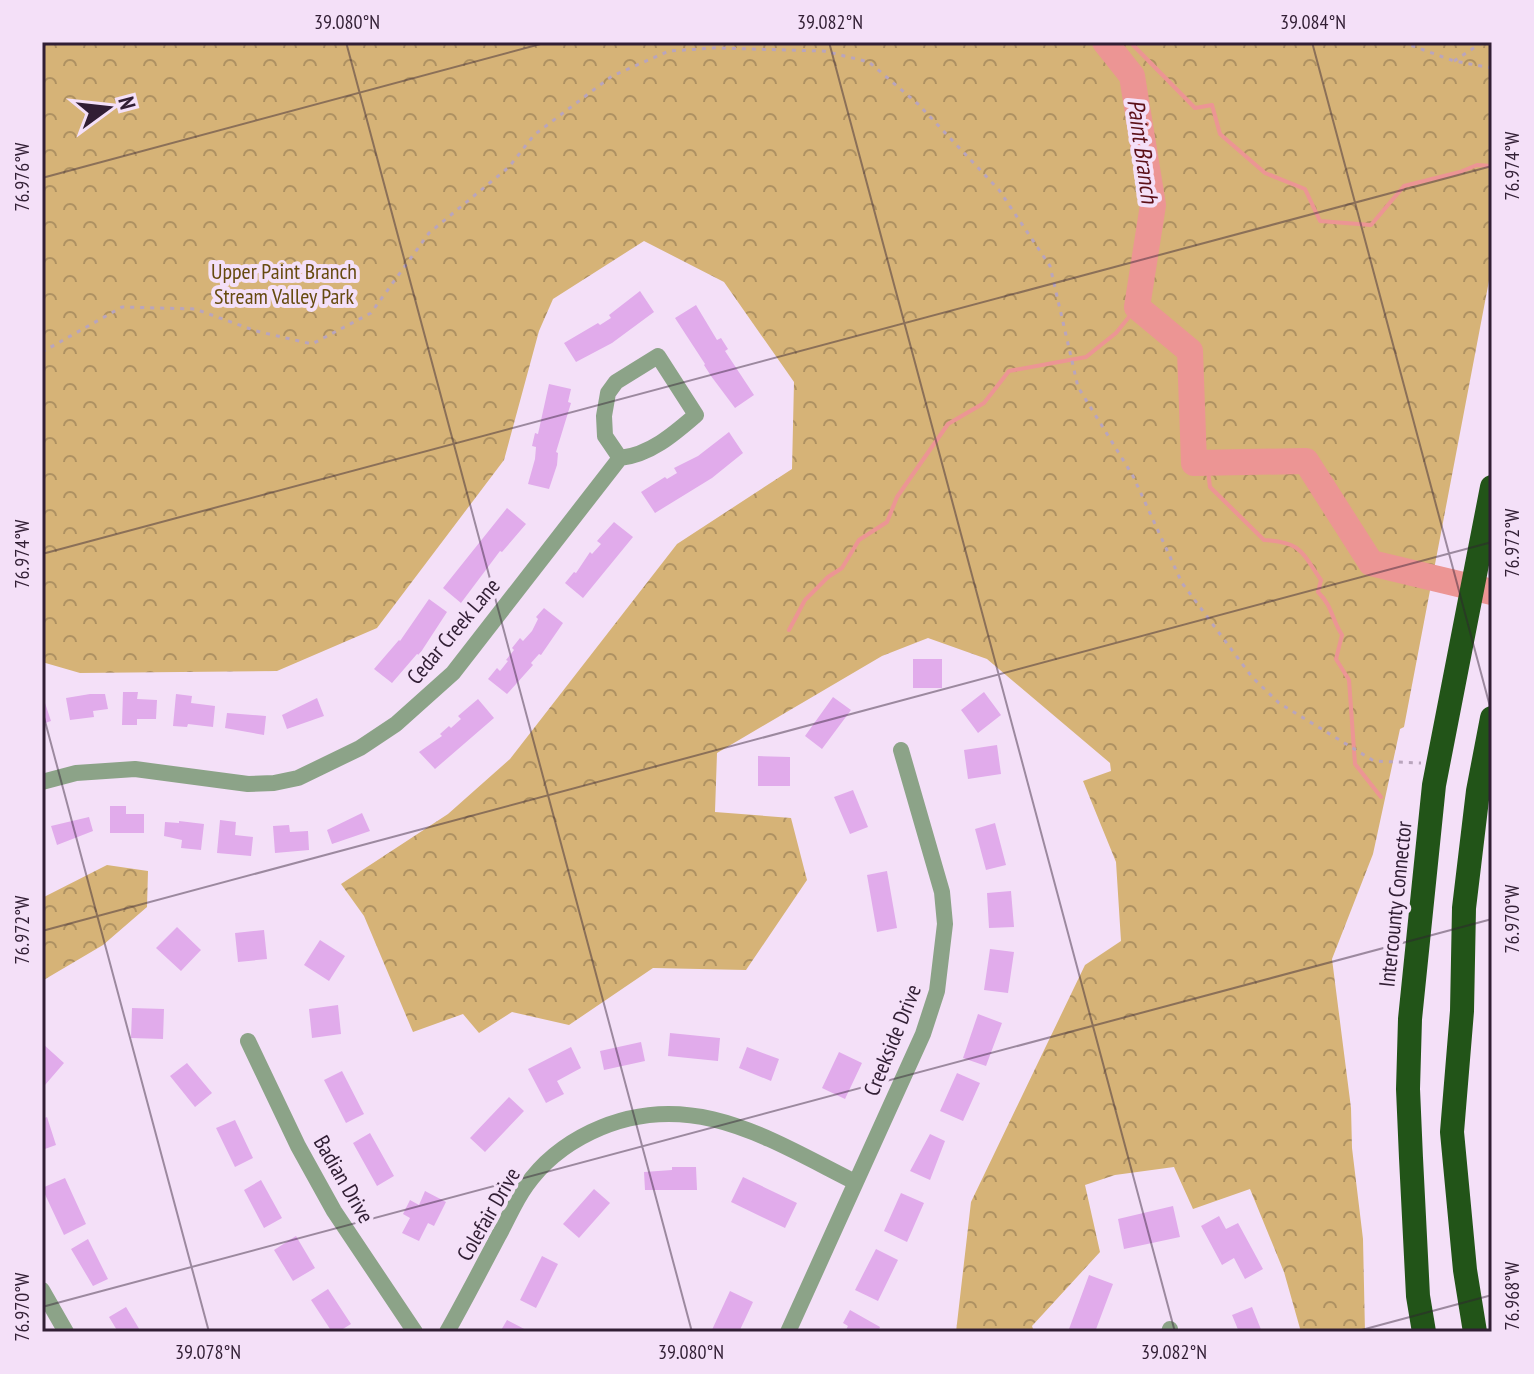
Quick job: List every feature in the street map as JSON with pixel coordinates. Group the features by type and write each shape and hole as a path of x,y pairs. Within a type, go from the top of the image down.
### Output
{"highway":[{"name":"Intercounty Connector","path":"1424,1332 1418,1296 1408,1075 1410,1019 1434,774 1492,487"},
{"path":"1475,1332 1465,1270 1452,1132 1462,1011 1464,908 1478,791 1492,718"}],"street":[{"path":"658,356 696,415 654,447 634,457 620,458 605,436 608,393 616,382 658,356"},
{"name":"Cedar Creek Lane","path":"42,782 76,773 135,769 248,784 274,783 298,778 360,748 396,724 453,673 620,458"},
{"name":"Creekside Drive","path":"788,1332 923,1034 937,991 945,924 942,892 901,750"},
{"name":"Badian Drive","path":"248,1041 298,1146 334,1211 415,1332"},
{"name":"Colefair Drive","path":"447,1332 526,1186 547,1162 575,1140 602,1127 659,1113 721,1119 855,1182"},
{"path":"42,1290 66,1332"}],"path":[{"path":"1402,42 1454,61 1492,68"},
{"path":"1454,61 1483,42"},
{"path":"42,352 122,307 195,309 256,331 312,344 371,313 429,233 509,167 534,135 612,76 669,51 714,48 824,51 869,62 918,104 999,190 1050,266 1078,387 1133,476 1182,583 1252,677 1279,703 1374,761 1434,774"}],"green space":[{"name":"Upper Paint Branch Stream Valley Park","path":"42,42 1492,42 1492,265 1404,727 1400,729 1373,854 1332,959 1351,1108 1352,1148 1363,1239 1365,1332 1301,1332 1284,1272 1250,1189 1193,1209 1174,1167 1115,1175 1085,1185 1100,1252 1032,1326 1034,1332 956,1332 971,1202 1085,965 1121,941 1116,862 1083,781 1111,771 1110,763 987,659 928,638 882,656 717,753 715,812 791,818 807,880 746,970 653,968 569,1025 512,1012 479,1033 463,1014 413,1032 364,916 341,884 448,814 510,759 677,544 792,469 794,382 724,282 644,241 553,299 539,331 504,460 377,628 277,671 80,673 42,662"},
{"path":"107,865 148,871 147,907 103,945 42,981 42,898"}],"building":[{"path":"640,291 654,312 612,343 576,362 564,343 611,318 609,315"},
{"path":"696,305 717,340 721,338 728,349 725,351 754,395 735,408 675,318"},
{"path":"549,384 571,389 568,402 571,403 549,489 528,484 535,459 536,447 532,446 535,433 538,434"},
{"path":"729,432 743,453 712,478 655,513 641,492 677,473 674,468 698,456"},
{"path":"507,508 526,524 500,551 461,603 443,588"},
{"path":"614,522 633,537 583,598 565,583 590,552 592,554 601,544 597,541"},
{"path":"429,599 447,612 419,655 392,683 374,669 400,641"},
{"path":"544,608 563,623 541,655 507,694 488,679 508,661 514,650 512,648 520,638 523,641 532,631 538,619 536,617"},
{"path":"913,659 942,659 942,688 913,688"},
{"path":"123,692 138,692 137,699 157,700 156,719 137,719 137,725 122,725"},
{"path":"984,692 1001,715 978,733 961,710"},
{"path":"42,694 51,721 42,724"},
{"path":"105,694 108,709 93,711 94,717 70,720 66,698"},
{"path":"176,694 192,696 191,703 215,706 213,727 173,726"},
{"path":"833,697 851,710 822,749 805,736"},
{"path":"317,698 324,716 287,729 282,715"},
{"path":"478,699 494,718 435,769 419,752 442,736 440,734 449,726 451,728 461,719 458,716"},
{"path":"227,713 266,716 264,735 225,728"},
{"path":"997,745 1001,774 968,779 964,750"},
{"path":"758,756 790,757 790,786 758,786"},
{"path":"853,790 868,827 850,834 834,797"},
{"path":"110,806 126,806 126,814 144,814 144,833 110,833"},
{"path":"362,813 370,831 332,844 327,830"},
{"path":"89,817 93,831 57,845 51,826"},
{"path":"220,820 236,822 235,835 253,837 251,856 217,853"},
{"path":"165,822 204,824 201,850 181,848 182,840 164,836"},
{"path":"995,823 1006,865 986,870 975,829"},
{"path":"289,825 290,832 308,831 309,850 275,853 273,826"},
{"path":"887,871 897,928 877,932 867,875"},
{"path":"1011,891 1014,927 989,928 987,893"},
{"path":"177,927 201,950 181,971 156,948"},
{"path":"264,930 267,959 238,962 235,933"},
{"path":"320,940 345,956 329,981 304,965"},
{"path":"990,949 1014,952 1008,993 984,990"},
{"path":"338,1005 341,1034 312,1038 309,1009"},
{"path":"132,1008 164,1009 163,1039 131,1038"},
{"path":"978,1014 1002,1023 986,1066 963,1058"},
{"path":"670,1033 720,1038 718,1061 668,1056"},
{"path":"641,1042 645,1061 604,1070 600,1051"},
{"path":"43,1044 64,1063 45,1085 42,1082"},
{"path":"571,1047 581,1068 557,1081 564,1094 546,1103 528,1069"},
{"path":"747,1047 779,1059 771,1081 739,1068"},
{"path":"839,1052 862,1063 845,1099 822,1088"},
{"path":"187,1063 212,1093 195,1107 170,1076"},
{"path":"342,1071 364,1114 346,1123 324,1080"},
{"path":"957,1073 980,1083 963,1121 940,1111"},
{"path":"509,1097 524,1111 485,1152 470,1138"},
{"path":"47,1117 56,1145 42,1150 42,1119"},
{"path":"235,1120 253,1158 235,1167 216,1128"},
{"path":"370,1133 394,1176 377,1186 353,1143"},
{"path":"930,1134 945,1141 930,1180 910,1171"},
{"path":"672,1167 696,1167 697,1190 645,1190 644,1172 672,1170"},
{"path":"743,1177 797,1203 785,1228 731,1202"},
{"path":"65,1178 86,1224 64,1235 42,1188"},
{"path":"261,1180 282,1218 264,1228 244,1190"},
{"path":"594,1189 610,1203 579,1238 563,1224"},
{"path":"425,1191 446,1202 434,1226 428,1223 419,1241 402,1233 410,1218 403,1214 410,1200 419,1205"},
{"path":"901,1193 924,1203 907,1242 884,1231"},
{"path":"1173,1206 1180,1237 1124,1249 1118,1219"},
{"path":"1219,1216 1226,1229 1238,1223 1263,1269 1245,1279 1234,1258 1222,1265 1201,1226"},
{"path":"296,1236 315,1268 293,1281 274,1250"},
{"path":"88,1239 108,1279 93,1286 71,1249"},
{"path":"876,1249 898,1260 878,1301 855,1290"},
{"path":"542,1256 558,1264 536,1308 520,1300"},
{"path":"1089,1275 1113,1284 1095,1332 1079,1332 1069,1329"},
{"path":"328,1289 351,1324 338,1332 332,1332 311,1300"},
{"path":"730,1291 753,1302 739,1332 711,1332"},
{"path":"126,1307 141,1332 118,1332 109,1317"},
{"path":"1252,1307 1262,1332 1239,1332 1232,1315"},
{"path":"850,1310 880,1327 878,1332 845,1332 848,1326 843,1323"},
{"path":"507,1320 530,1332 500,1332"}],"waterway":[{"name":"Paint Branch","path":"1105,42 1132,76 1153,205 1137,307 1190,351 1194,463 1306,461 1371,563 1492,592"},
{"path":"1130,42 1195,108 1212,105 1220,134 1265,173 1305,189 1320,221 1371,225 1404,186 1477,165 1492,166"},
{"path":"789,630 805,600 842,568 859,540 887,522 897,497 948,424 984,403 1009,371 1086,357 1116,333 1137,307"},
{"path":"1207,463 1210,487 1264,540 1286,543 1299,550 1321,580 1318,592 1327,603 1342,635 1336,659 1349,680 1355,764 1381,797"}]}
